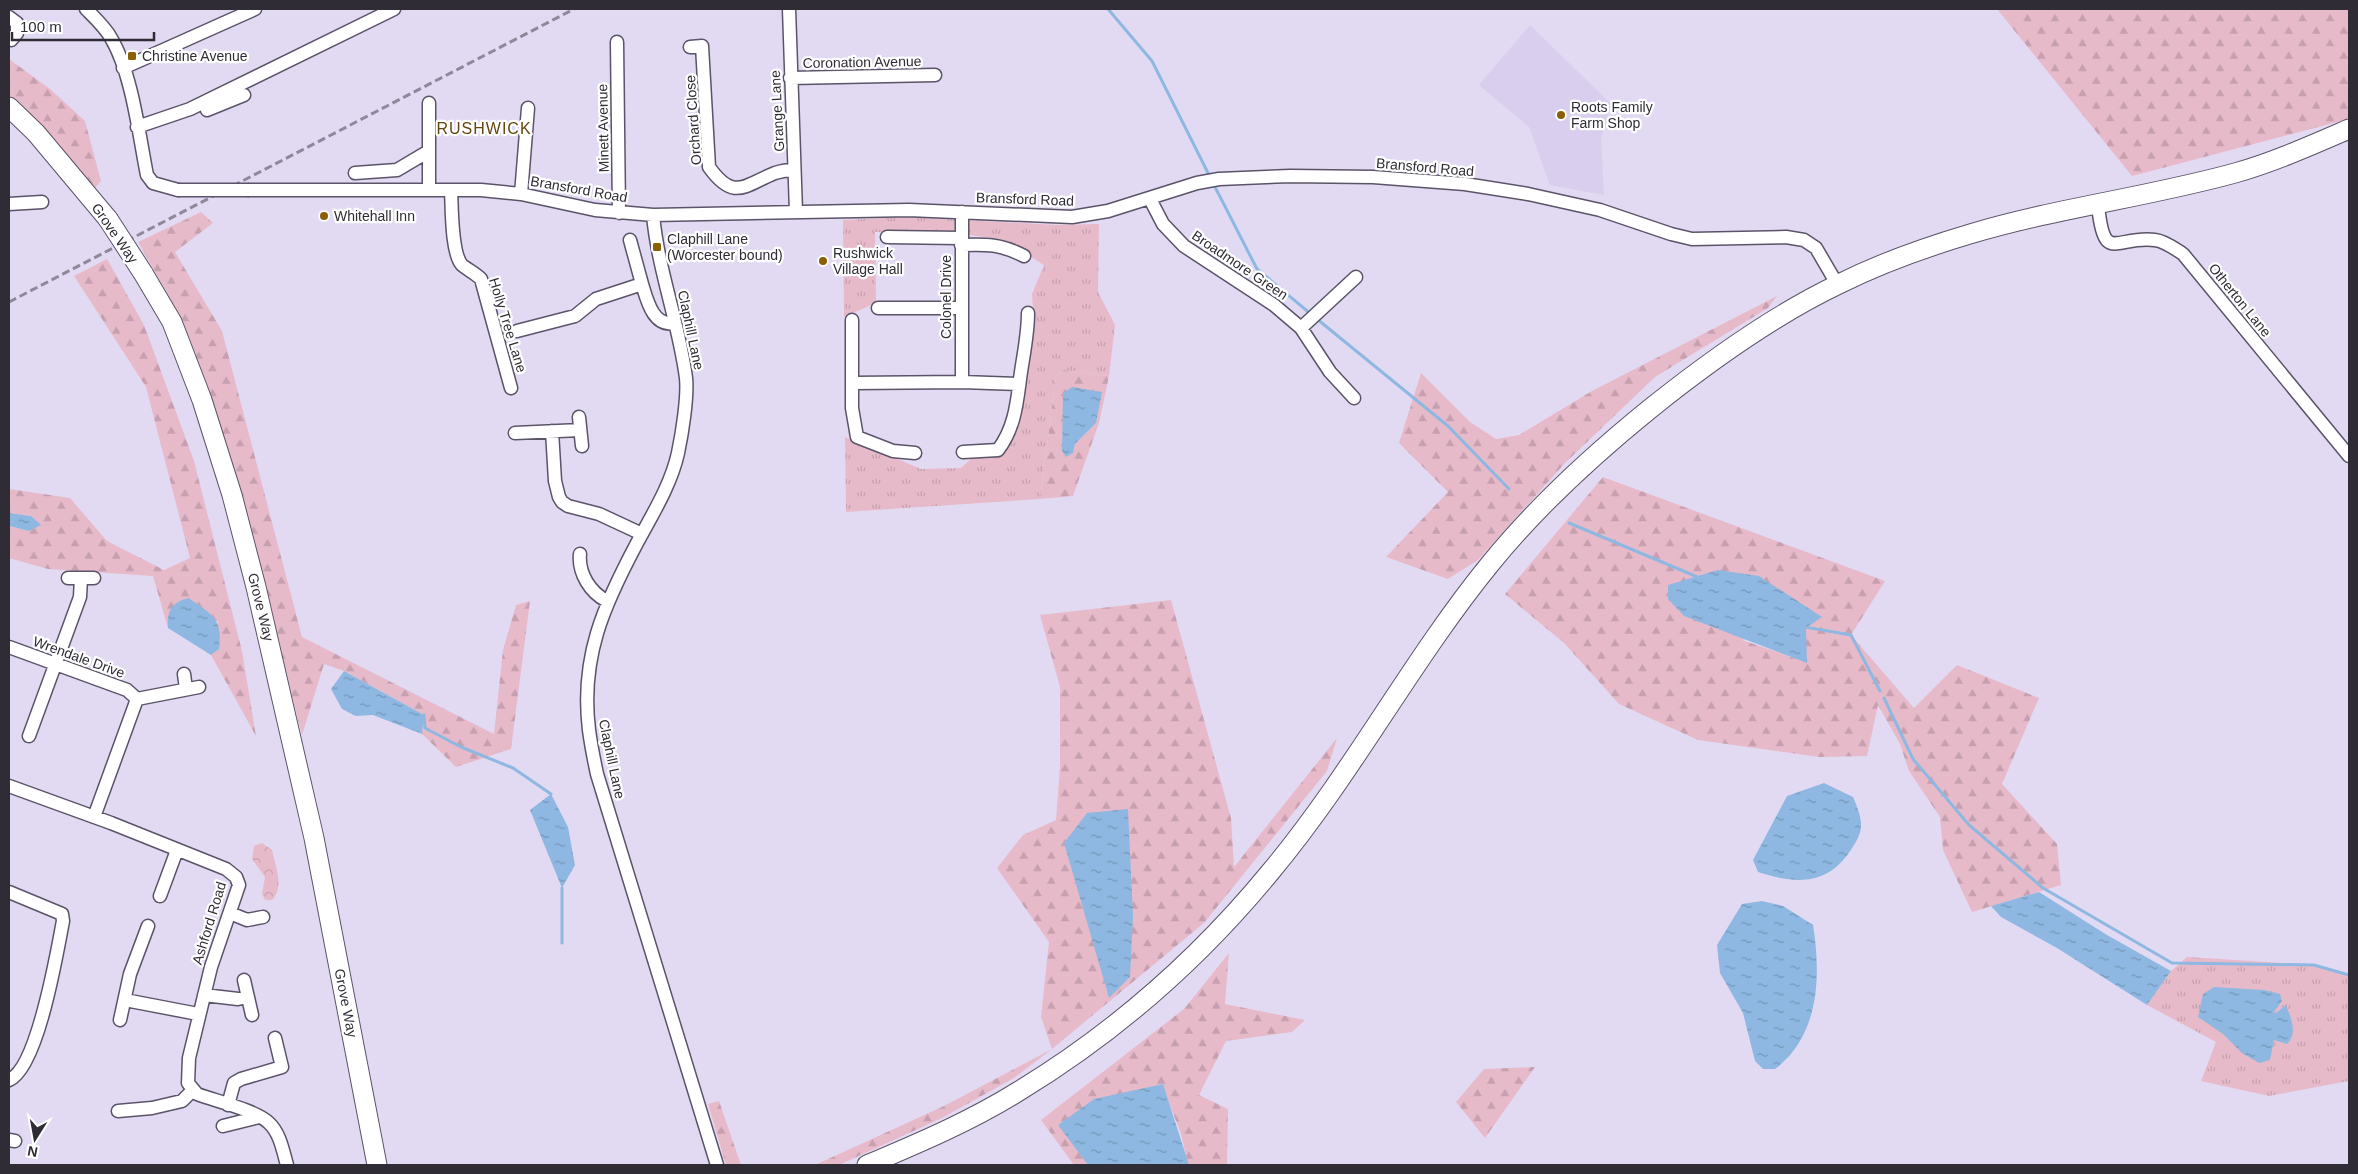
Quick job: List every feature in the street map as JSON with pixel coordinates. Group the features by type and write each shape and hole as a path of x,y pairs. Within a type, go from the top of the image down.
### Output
{"highway":[{"name":"Grove Way","path":"9,107 36,133 108,219 172,322 202,400 232,495 256,587 314,838 377,1165"},
{"path":"867,1165 940,1133 1017,1092 1114,1027 1184,967 1272,871 1308,824 1488,566 1535,513 1582,466 1696,374 1778,318 1837,284 1914,252 1973,233 2240,172 2349,129"}],"street":[{"path":"86,9 111,37 123,68 137,127 190,109 394,9"},
{"path":"123,68 255,9"},
{"name":"Grange Lane","path":"788,9 796,212"},
{"path":"9,17 17,24 16,33 11,40"},
{"name":"Minett Avenue","path":"617,42 619,213"},
{"name":"Orchard Close","path":"690,47 702,46 709,167 719,181 735,188 743,188 777,172 794,170"},
{"name":"Coronation Avenue","path":"790,78 935,75"},
{"path":"190,109 203,111 244,95"},
{"path":"429,103 430,189"},
{"path":"521,194 528,108"},
{"name":"Bransford Road","path":"137,127 147,175 153,182 178,190 481,190 521,194 595,210 653,215 909,210 1072,217 1091,216 1150,200 1197,183 1252,177 1373,177 1465,184 1528,194 1600,210 1671,234 1692,239 1786,237 1804,240 1816,248 1837,284"},
{"path":"355,173 398,170 429,151"},
{"name":"Holly Tree Lane","path":"451,190 456,254 462,265 475,272 481,280 511,388"},
{"name":"Broadmore Green","path":"1150,200 1163,224 1184,246 1274,305 1301,328 1330,372 1354,398"},
{"path":"9,204 42,202"},
{"name":"Otherton Lane","path":"2098,204 2104,237 2110,242 2120,245 2154,240 2165,242 2183,254 2349,456"},
{"name":"Colonel Drive","path":"962,212 962,382"},
{"name":"Claphill Lane","path":"653,215 686,380 682,430 670,478 607,601 596,631 590,661 587,699 589,730 597,774 717,1165"},
{"path":"886,237 994,244 1006,247 1024,256"},
{"path":"630,240 642,284 653,313 659,321 667,324 674,323"},
{"path":"1301,328 1356,277"},
{"path":"517,331 575,316 596,299 642,284"},
{"path":"878,308 961,308"},
{"path":"964,452 998,450 1007,436 1017,408 1019,384 1028,335 1028,313"},
{"path":"852,320 852,408 854,428 857,436 893,451 915,453"},
{"path":"853,383 962,382 1019,384"},
{"path":"579,417 582,446"},
{"path":"515,433 580,430"},
{"path":"552,432 555,481 562,502 568,506 599,514 642,534"},
{"path":"580,554 579,564 582,573 597,596 607,601"},
{"path":"68,578 94,578"},
{"path":"28,736 80,597 81,578"},
{"name":"Wrendale Drive","path":"9,647 127,690 137,699"},
{"path":"94,817 137,699 192,688 184,674"},
{"name":"Ashford Road","path":"9,788 94,817 226,869 236,876 238,885 211,967 198,1014 188,1067 188,1083 193,1090"},
{"path":"160,896 178,850"},
{"path":"9,892 62,914 63,921 48,997 25,1063 14,1078 9,1080"},
{"path":"230,913 247,920 263,917"},
{"path":"120,1020 134,959 148,926"},
{"path":"244,980 252,1015"},
{"path":"204,995 238,999 247,997"},
{"path":"124,1000 198,1014"},
{"path":"228,1105 234,1083 241,1079 282,1067 275,1038"},
{"path":"118,1111 152,1108 182,1101 193,1090 259,1117 269,1123 276,1135 287,1165"},
{"path":"223,1126 259,1117"}],"shaded area":[{"name":"Roots Family Farm Shop","path":"1530,25 1611,104 1601,139 1604,195 1550,185 1529,127 1479,85"}],"green space":[{"path":"1997,9 2349,9 2349,119 2132,176"},
{"path":"9,59 50,89 85,121 101,181 95,188 48,135 9,97"},
{"path":"201,212 213,223 175,252 222,331 302,637 494,734 503,650 516,605 530,601 511,749 456,767 422,734 424,715 344,671 324,664 302,735 267,601 206,388 183,321 138,242"},
{"path":"907,217 1056,225 1099,224 1098,292 1115,325 1109,376 1064,370 1056,376 1040,499 846,512 845,437 921,469 961,468 972,458 1002,455 1023,406 1034,327 1032,294 1044,265 1001,239 953,233 875,232 876,303 844,317 843,220"},
{"path":"107,259 144,325 194,461 242,651 256,736 211,655 218,622 179,601 168,628 153,576 48,569 9,558 9,526 29,531 31,516 9,513 9,489 70,498 107,541 164,570 190,558 146,387 74,276"},
{"path":"1777,296 1768,308 1655,377 1565,463 1478,560 1448,579 1386,557 1448,492 1399,443 1421,373 1470,422 1496,439 1519,435 1592,391"},
{"path":"1064,370 1109,376 1099,423 1073,496 1040,499 1056,376","holes":["1096,423 1075,444 1073,453 1062,451 1064,436"]},
{"path":"1603,477 1885,581 1851,635 1914,708 1957,665 2039,698 2002,784 2057,844 2061,885 1972,912 1943,850 1940,817 1909,771 1900,744 1878,705 1867,756 1820,757 1698,740 1619,704 1564,643 1505,594","holes":["1821,617 1806,628 1806,662 1742,640"]},
{"path":"1171,600 1231,818 1234,867 1337,738 1327,771 1204,923 1052,1049 1041,1017 1049,942 997,868 1023,835 1056,820 1060,767 1060,687 1040,615"},
{"path":"262,843 272,850 278,876 278,889 272,900 265,900 262,894 265,877 252,859 254,846"},
{"path":"1229,953 1225,1004 1305,1020 1292,1032 1226,1041 1199,1095 1228,1109 1227,1165 1188,1165 1181,1134 1162,1084 1059,1125 1088,1165 1074,1165 1041,1120 1184,1009"},
{"path":"2187,957 2314,965 2349,975 2349,1081 2269,1096 2201,1081 2216,1042 2147,1005 2171,971"},
{"path":"1052,1049 1014,1078 942,1118 839,1165 815,1165 944,1106"},
{"path":"1535,1067 1485,1138 1456,1102 1484,1069"},
{"path":"719,1101 741,1165 726,1165 708,1104"}],"water":[{"path":"1072,387 1102,392 1096,423 1075,444 1073,453 1066,457 1062,451 1063,393"},
{"path":"9,513 31,516 41,525 29,531 9,526"},
{"path":"1718,570 1759,576 1822,617 1806,628 1807,663 1684,616 1668,599 1668,585"},
{"path":"189,598 210,613 217,624 220,639 219,649 211,655 168,628 168,617 171,608 178,602"},
{"path":"344,671 424,715 422,734 373,715 356,716 342,709 331,689"},
{"path":"1824,783 1853,797 1861,820 1860,833 1854,846 1839,865 1829,872 1807,880 1783,878 1758,872 1753,860 1787,796"},
{"path":"551,794 568,827 575,865 562,888 530,810"},
{"path":"1128,809 1133,916 1130,977 1109,998 1064,843 1087,813"},
{"path":"2039,892 2107,935 2171,971 2147,1005 2057,948 2001,917 1991,906"},
{"path":"1762,901 1783,906 1813,925 1816,944 1816,984 1809,1022 1801,1039 1790,1055 1775,1069 1763,1069 1755,1061 1743,1013 1720,973 1717,945 1742,904"},
{"path":"2214,987 2264,990 2280,994 2282,1001 2274,1012 2276,1013 2286,1005 2293,1025 2290,1040 2287,1044 2274,1040 2270,1060 2259,1063 2242,1053 2223,1034 2198,1017 2203,994"},
{"path":"1163,1084 1189,1165 1088,1165 1058,1125 1094,1099"}],"waterway":[{"path":"1108,9 1152,61 1210,177"},
{"path":"1213,183 1257,269 1312,315"},
{"path":"1317,319 1448,426 1509,489"},
{"path":"1569,523 1700,578"},
{"path":"1805,627 1851,635 1880,691"},
{"path":"1884,698 1913,759 1969,825 2043,888 2172,963 2314,965 2349,975"},
{"path":"424,715 425,728 461,747 513,768 551,794"},
{"path":"562,888 562,943"}],"railway":[{"path":"9,302 574,9"}],"place":[{"name":"Christine Avenue","path":"132,56"},
{"name":"Roots Family Farm Shop","path":"1561,115"},
{"name":"Whitehall Inn","path":"324,216"},
{"name":"Claphill Lane (Worcester bound)","path":"657,247"},
{"name":"Rushwick Village Hall","path":"823,261"}],"district":[{"name":"RUSHWICK","path":"484,128"}]}
